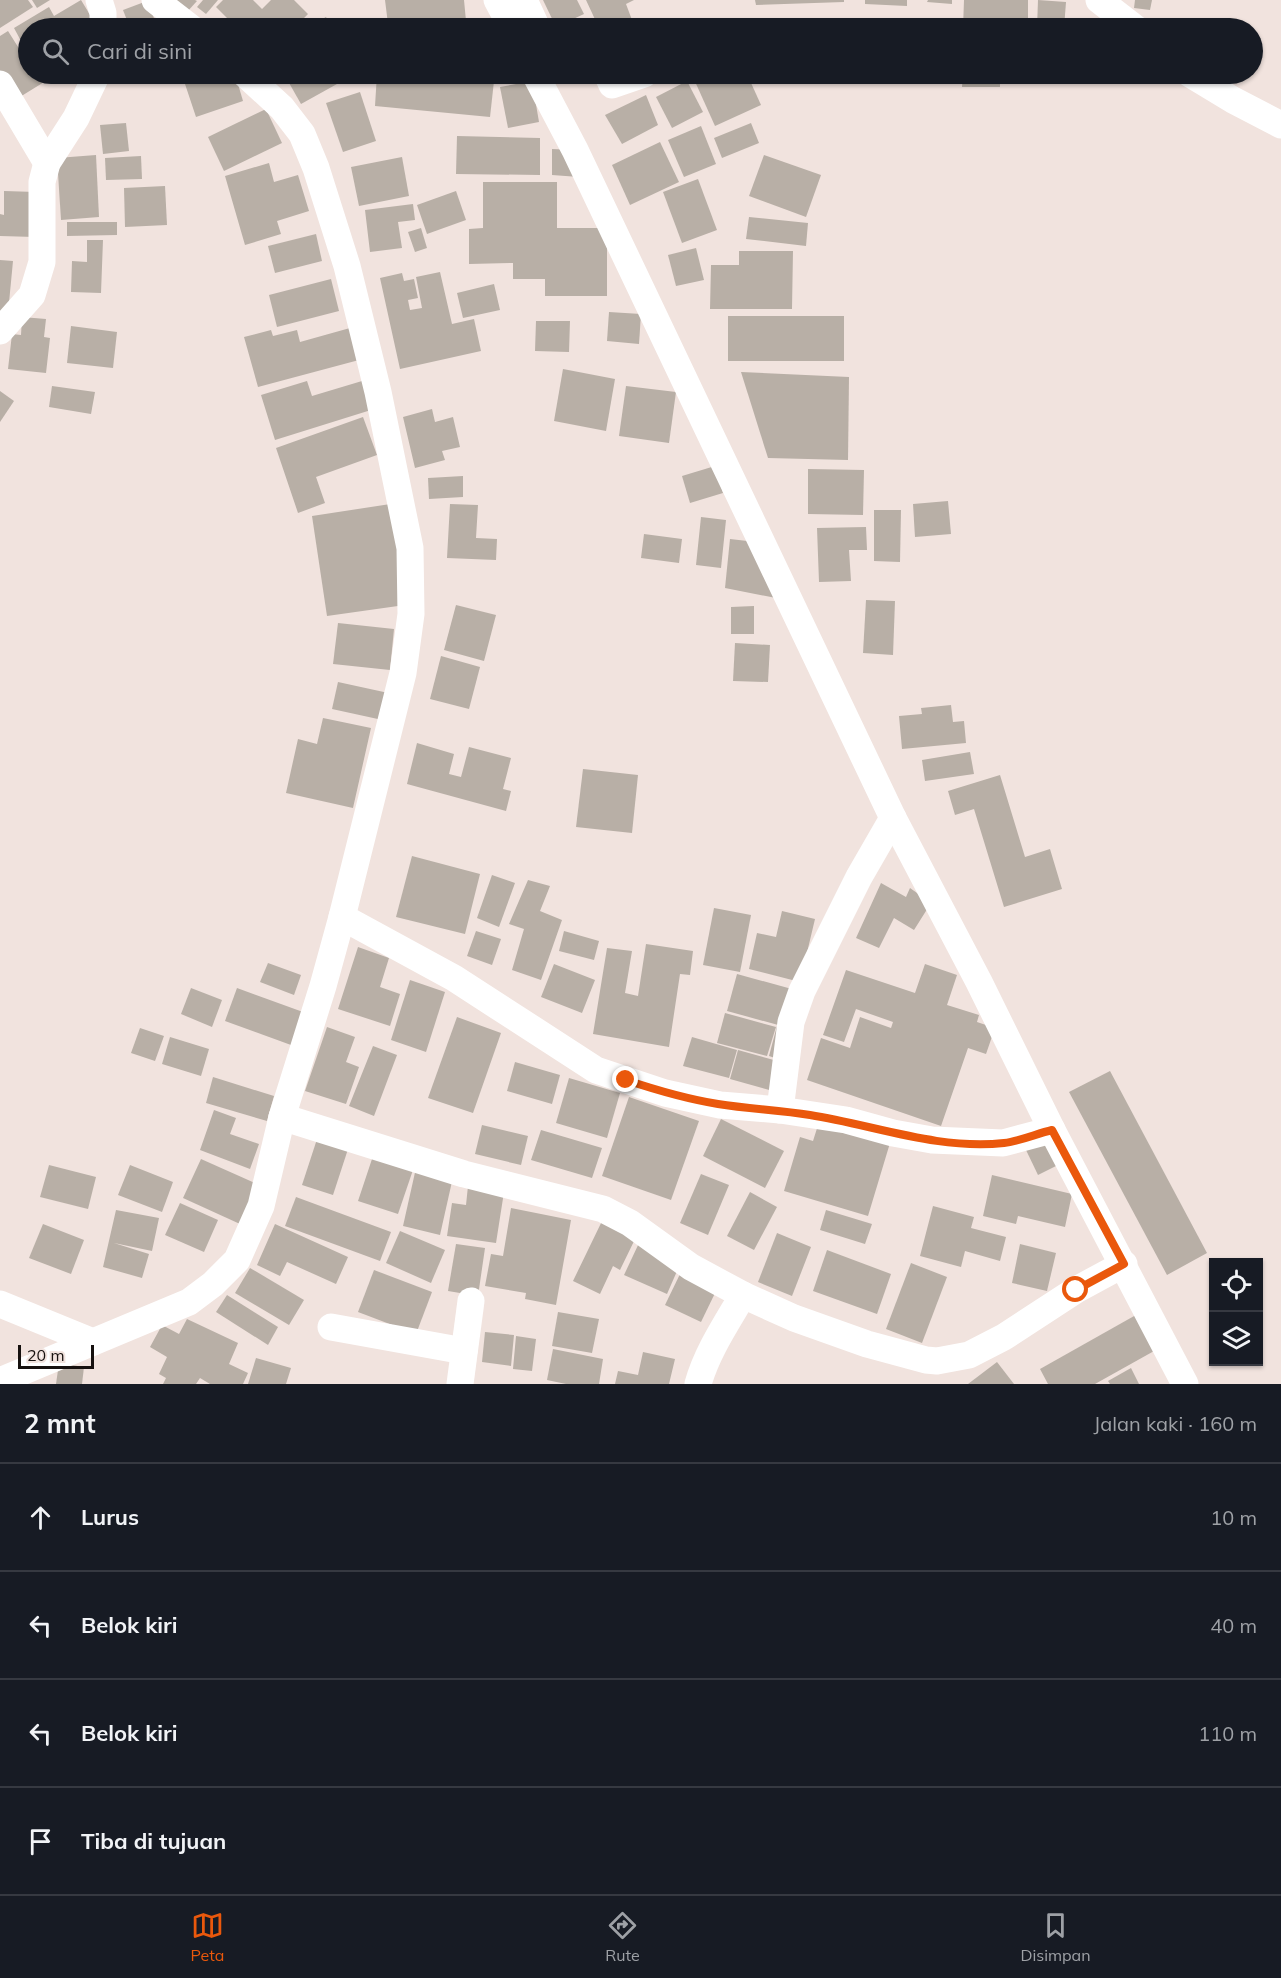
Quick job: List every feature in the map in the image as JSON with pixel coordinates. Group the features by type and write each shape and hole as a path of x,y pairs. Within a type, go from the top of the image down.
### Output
{"street":[{"path":"99,0 103,18"},
{"path":"154,0 177,18"},
{"path":"497,0 507,18"},
{"path":"524,0 532,18"},
{"path":"1099,0 1122,18"},
{"path":"0,84 47,163"},
{"path":"0,331 32,295 42,262 42,182 47,163 76,118 92,84"},
{"path":"0,1381 189,1302 213,1284 237,1260 261,1206 282,1117 323,987 403,673 411,614 410,548 380,403 347,266 316,168 302,134 282,108 255,84"},
{"path":"540,84 575,150 893,818 1185,1384"},
{"path":"1207,84 1281,125"},
{"path":"780,1110 791,1022 802,991 859,877 893,818"},
{"path":"342,916 454,978 596,1070 666,1093 720,1105 780,1110 846,1120 893,1133 932,1140 1004,1143 1052,1130"},
{"path":"282,1117 464,1174 603,1209 630,1223 691,1267 743,1295 794,1318 915,1358 937,1361 969,1355 1004,1337 1076,1290 1124,1264"},
{"path":"698,1384 706,1361 743,1295"},
{"path":"460,1384 471,1301"},
{"path":"0,1304 93,1342"},
{"path":"331,1327 464,1351"}],"building":[{"path":"0,0 28,0 33,7 0,28"},
{"path":"32,0 50,0 37,8"},
{"path":"81,0 92,18 31,18 49,7 54,16"},
{"path":"173,0 195,0 197,1 187,12"},
{"path":"203,0 218,0 206,14 197,7"},
{"path":"223,0 253,0 262,9 271,0 294,0 308,14 304,18 227,18 216,7"},
{"path":"385,0 464,0 466,18 387,18"},
{"path":"543,0 577,0 584,14 575,18 552,18"},
{"path":"586,0 634,0 626,4 631,18 594,18"},
{"path":"755,0 844,0 844,2 756,5"},
{"path":"865,0 907,0 907,6 865,4"},
{"path":"928,0 952,0 952,4 927,2"},
{"path":"964,0 1028,0 1028,18 963,18"},
{"path":"1038,0 1066,2 1065,18 1037,18"},
{"path":"1135,0 1152,0 1150,10 1134,8"},
{"path":"147,1 154,18 126,18 123,10"},
{"path":"8,31 18,47 18,84 41,84 15,100 0,75 0,36"},
{"path":"185,84 238,84 243,101 196,117"},
{"path":"290,84 337,84 301,104"},
{"path":"376,84 494,84 490,117 375,106"},
{"path":"533,84 539,122 508,128 500,87"},
{"path":"681,84 689,84 703,112 672,128 656,97"},
{"path":"696,84 752,84 761,105 715,126"},
{"path":"962,84 1000,84 1000,87 962,87"},
{"path":"360,92 376,141 343,152 326,103"},
{"path":"646,95 658,125 622,144 605,115"},
{"path":"266,109 282,143 224,171 208,137"},
{"path":"126,123 129,151 103,154 100,125"},
{"path":"751,123 759,143 722,158 714,138"},
{"path":"701,126 716,164 684,177 668,140"},
{"path":"457,136 540,138 540,175 456,174"},
{"path":"660,142 679,182 630,205 612,165"},
{"path":"552,149 575,150 579,177 552,175"},
{"path":"96,155 99,217 61,220 57,158"},
{"path":"764,155 821,175 806,217 749,196"},
{"path":"141,156 142,179 106,180 105,158"},
{"path":"402,157 409,196 359,206 351,167"},
{"path":"269,163 274,182 298,175 309,211 277,221 281,234 245,245 225,176"},
{"path":"698,179 717,230 682,243 663,192"},
{"path":"483,182 557,182 557,228 607,228 607,296 545,296 545,279 513,279 513,263 469,264 469,229 483,228"},
{"path":"165,186 167,225 125,227 124,188"},
{"path":"4,191 36,192 35,237 0,236 0,214 4,215"},
{"path":"456,191 466,220 427,234 417,205"},
{"path":"413,204 415,220 398,222 402,248 370,252 365,210"},
{"path":"749,217 808,223 806,246 746,239"},
{"path":"67,222 117,222 117,235 67,236"},
{"path":"421,228 427,248 415,252 408,232"},
{"path":"316,234 322,261 275,273 268,246"},
{"path":"87,240 103,240 101,293 71,292 72,261 87,262"},
{"path":"696,248 704,280 676,286 668,255"},
{"path":"739,251 793,251 792,309 710,309 711,265 739,265"},
{"path":"0,260 13,261 8,313 0,312"},
{"path":"440,272 452,324 474,319 481,351 400,369 380,278 402,273 404,281 414,279 418,298 408,300 410,310 422,308 416,277"},
{"path":"331,279 339,311 277,327 269,295"},
{"path":"494,284 500,310 463,318 457,293"},
{"path":"609,312 641,314 639,344 607,341"},
{"path":"728,316 844,316 844,361 728,361"},
{"path":"22,317 46,319 44,337 50,338 46,373 8,369 12,334 21,335"},
{"path":"536,321 570,321 569,352 535,351"},
{"path":"71,326 117,332 113,368 67,363"},
{"path":"350,328 359,360 258,387 244,337 271,330 273,336 297,330 300,342"},
{"path":"563,369 615,379 606,431 554,421"},
{"path":"741,372 849,377 848,460 768,458"},
{"path":"307,381 312,396 362,381 371,410 275,440 261,395"},
{"path":"52,386 95,392 91,414 49,407"},
{"path":"626,386 676,392 669,443 619,436"},
{"path":"0,391 14,401 0,422"},
{"path":"432,409 435,422 453,417 460,447 442,451 445,460 415,468 403,417"},
{"path":"363,417 377,455 316,477 325,503 298,513 276,448"},
{"path":"715,466 723,493 690,503 682,476"},
{"path":"808,469 864,470 863,515 808,514"},
{"path":"463,476 463,497 429,499 428,478"},
{"path":"948,501 951,534 915,537 913,504"},
{"path":"397,503 405,605 327,616 312,516"},
{"path":"450,504 478,505 476,538 497,539 496,560 447,558"},
{"path":"874,510 901,510 900,562 874,561"},
{"path":"701,517 726,520 721,568 696,565"},
{"path":"866,527 867,550 849,550 851,581 819,582 817,528"},
{"path":"644,534 682,539 679,563 641,558"},
{"path":"730,539 756,542 776,598 725,588"},
{"path":"866,600 895,601 893,655 863,653"},
{"path":"456,605 496,615 484,661 444,650"},
{"path":"754,606 754,634 731,634 731,607"},
{"path":"338,623 394,629 390,670 333,664"},
{"path":"735,643 770,645 768,682 733,681"},
{"path":"441,656 480,667 469,709 430,699"},
{"path":"338,682 393,694 387,721 332,709"},
{"path":"951,705 953,722 964,721 966,743 902,749 899,716 922,714 921,708"},
{"path":"323,718 371,728 353,808 286,793 298,739 317,744"},
{"path":"417,743 454,754 449,774 461,777 469,747 511,758 503,789 511,791 506,811 407,784"},
{"path":"970,752 974,774 925,781 922,760"},
{"path":"583,769 638,775 632,833 576,827"},
{"path":"1000,775 1025,857 1050,849 1062,889 1004,907 974,809 955,815 948,791"},
{"path":"412,856 480,874 465,934 396,917"},
{"path":"492,875 515,883 499,927 477,918"},
{"path":"528,880 550,886 540,911 562,920 541,980 512,970 524,929 509,924"},
{"path":"881,883 906,897 910,888 931,903 914,930 894,918 879,948 856,938"},
{"path":"714,908 751,915 740,972 703,965"},
{"path":"782,911 815,919 800,982 749,969 757,933 776,937"},
{"path":"476,931 501,939 492,965 467,956"},
{"path":"564,931 599,941 594,960 559,951"},
{"path":"646,944 693,951 690,975 680,974 669,1047 593,1034 607,948 632,951 625,993 638,996"},
{"path":"358,947 389,958 380,987 400,994 390,1026 338,1009"},
{"path":"268,963 301,975 294,995 260,982"},
{"path":"554,964 595,980 582,1013 541,997"},
{"path":"925,964 957,975 947,1005 979,1015 977,1022 995,1028 986,1054 968,1048 941,1126 807,1080 821,1038 850,1048 860,1017 891,1028 893,1022 856,1009 844,1042 823,1035 846,970 915,993"},
{"path":"737,974 799,991 789,1028 727,1011"},
{"path":"410,980 445,992 426,1052 391,1040"},
{"path":"191,988 222,1000 212,1027 181,1014"},
{"path":"237,988 303,1012 291,1045 225,1021"},
{"path":"725,1013 776,1027 767,1056 717,1043"},
{"path":"457,1017 501,1033 473,1113 428,1098"},
{"path":"777,1026 781,1060 769,1056"},
{"path":"327,1027 355,1037 346,1062 359,1067 346,1104 305,1091"},
{"path":"140,1028 164,1036 155,1061 131,1053"},
{"path":"170,1037 209,1049 201,1076 162,1064"},
{"path":"692,1037 737,1050 729,1078 683,1066"},
{"path":"373,1046 397,1055 374,1116 349,1106"},
{"path":"738,1050 781,1062 773,1091 730,1079"},
{"path":"515,1062 560,1075 552,1104 507,1091"},
{"path":"1110,1071 1207,1253 1167,1275 1069,1092"},
{"path":"213,1077 274,1096 267,1121 206,1103"},
{"path":"569,1078 620,1093 607,1138 556,1123"},
{"path":"629,1097 699,1121 671,1200 602,1176"},
{"path":"214,1110 236,1118 230,1134 259,1144 250,1169 200,1150"},
{"path":"721,1119 784,1151 765,1188 703,1156"},
{"path":"819,1122 890,1143 868,1216 784,1191 800,1137 813,1141"},
{"path":"482,1125 528,1136 521,1165 475,1154"},
{"path":"541,1130 602,1148 592,1178 531,1160"},
{"path":"319,1133 350,1143 333,1195 302,1185"},
{"path":"1048,1140 1060,1164 1038,1175 1026,1150"},
{"path":"375,1150 415,1164 398,1214 358,1201"},
{"path":"201,1159 257,1184 240,1224 183,1198"},
{"path":"49,1165 96,1177 88,1209 40,1197"},
{"path":"130,1165 173,1182 162,1212 118,1195"},
{"path":"416,1168 453,1177 440,1235 403,1226"},
{"path":"701,1174 729,1185 708,1235 680,1223"},
{"path":"992,1175 1072,1194 1065,1227 1018,1216 1016,1224 983,1216"},
{"path":"468,1186 504,1192 496,1243 447,1236 452,1203 466,1205"},
{"path":"750,1192 777,1207 754,1250 727,1236"},
{"path":"296,1197 391,1232 380,1261 285,1226"},
{"path":"180,1203 218,1220 204,1252 165,1235"},
{"path":"933,1206 974,1217 971,1228 1006,1237 1000,1261 965,1251 961,1267 920,1256"},
{"path":"511,1208 571,1220 556,1305 525,1299 526,1293 485,1286 491,1254 503,1256"},
{"path":"116,1210 159,1218 152,1251 114,1243 149,1254 142,1278 103,1267"},
{"path":"826,1210 872,1224 865,1244 820,1230"},
{"path":"603,1219 637,1235 620,1270 613,1266 600,1294 573,1281"},
{"path":"43,1224 84,1240 71,1274 29,1258"},
{"path":"275,1224 348,1257 336,1284 287,1262 280,1276 257,1265"},
{"path":"400,1231 445,1250 431,1283 386,1263"},
{"path":"777,1233 811,1247 792,1296 758,1282"},
{"path":"639,1243 681,1262 667,1294 624,1275"},
{"path":"456,1244 485,1248 478,1296 448,1291"},
{"path":"1020,1244 1056,1253 1047,1291 1012,1283"},
{"path":"827,1250 891,1274 877,1314 813,1291"},
{"path":"911,1263 947,1277 922,1343 886,1329"},
{"path":"250,1268 304,1300 289,1325 235,1293"},
{"path":"374,1270 432,1292 416,1334 358,1312"},
{"path":"681,1272 717,1289 701,1322 665,1305"},
{"path":"227,1295 278,1327 268,1345 216,1312"},
{"path":"1143,1311 1163,1346 1095,1384 1048,1384 1040,1369"},
{"path":"558,1312 599,1319 592,1353 552,1346"},
{"path":"187,1319 238,1343 229,1364 248,1373 243,1384 210,1384 200,1378 196,1384 163,1384 166,1378 159,1374 167,1357 150,1347 162,1325 179,1334"},
{"path":"485,1332 514,1335 511,1366 482,1362"},
{"path":"516,1336 536,1339 532,1371 513,1369"},
{"path":"553,1349 603,1359 599,1384 566,1384 547,1380"},
{"path":"643,1352 675,1359 669,1384 615,1384 618,1371 638,1375"},
{"path":"256,1358 291,1368 286,1384 248,1384"},
{"path":"997,1362 1014,1384 968,1384"},
{"path":"59,1363 84,1367 82,1384 56,1384"},
{"path":"1131,1368 1139,1384 1110,1384 1108,1381"}],"route":[{"path":"626,1080 666,1093 720,1105 780,1110 846,1120 893,1133 932,1140 1004,1143 1052,1130 1124,1264 1076,1290"}]}
